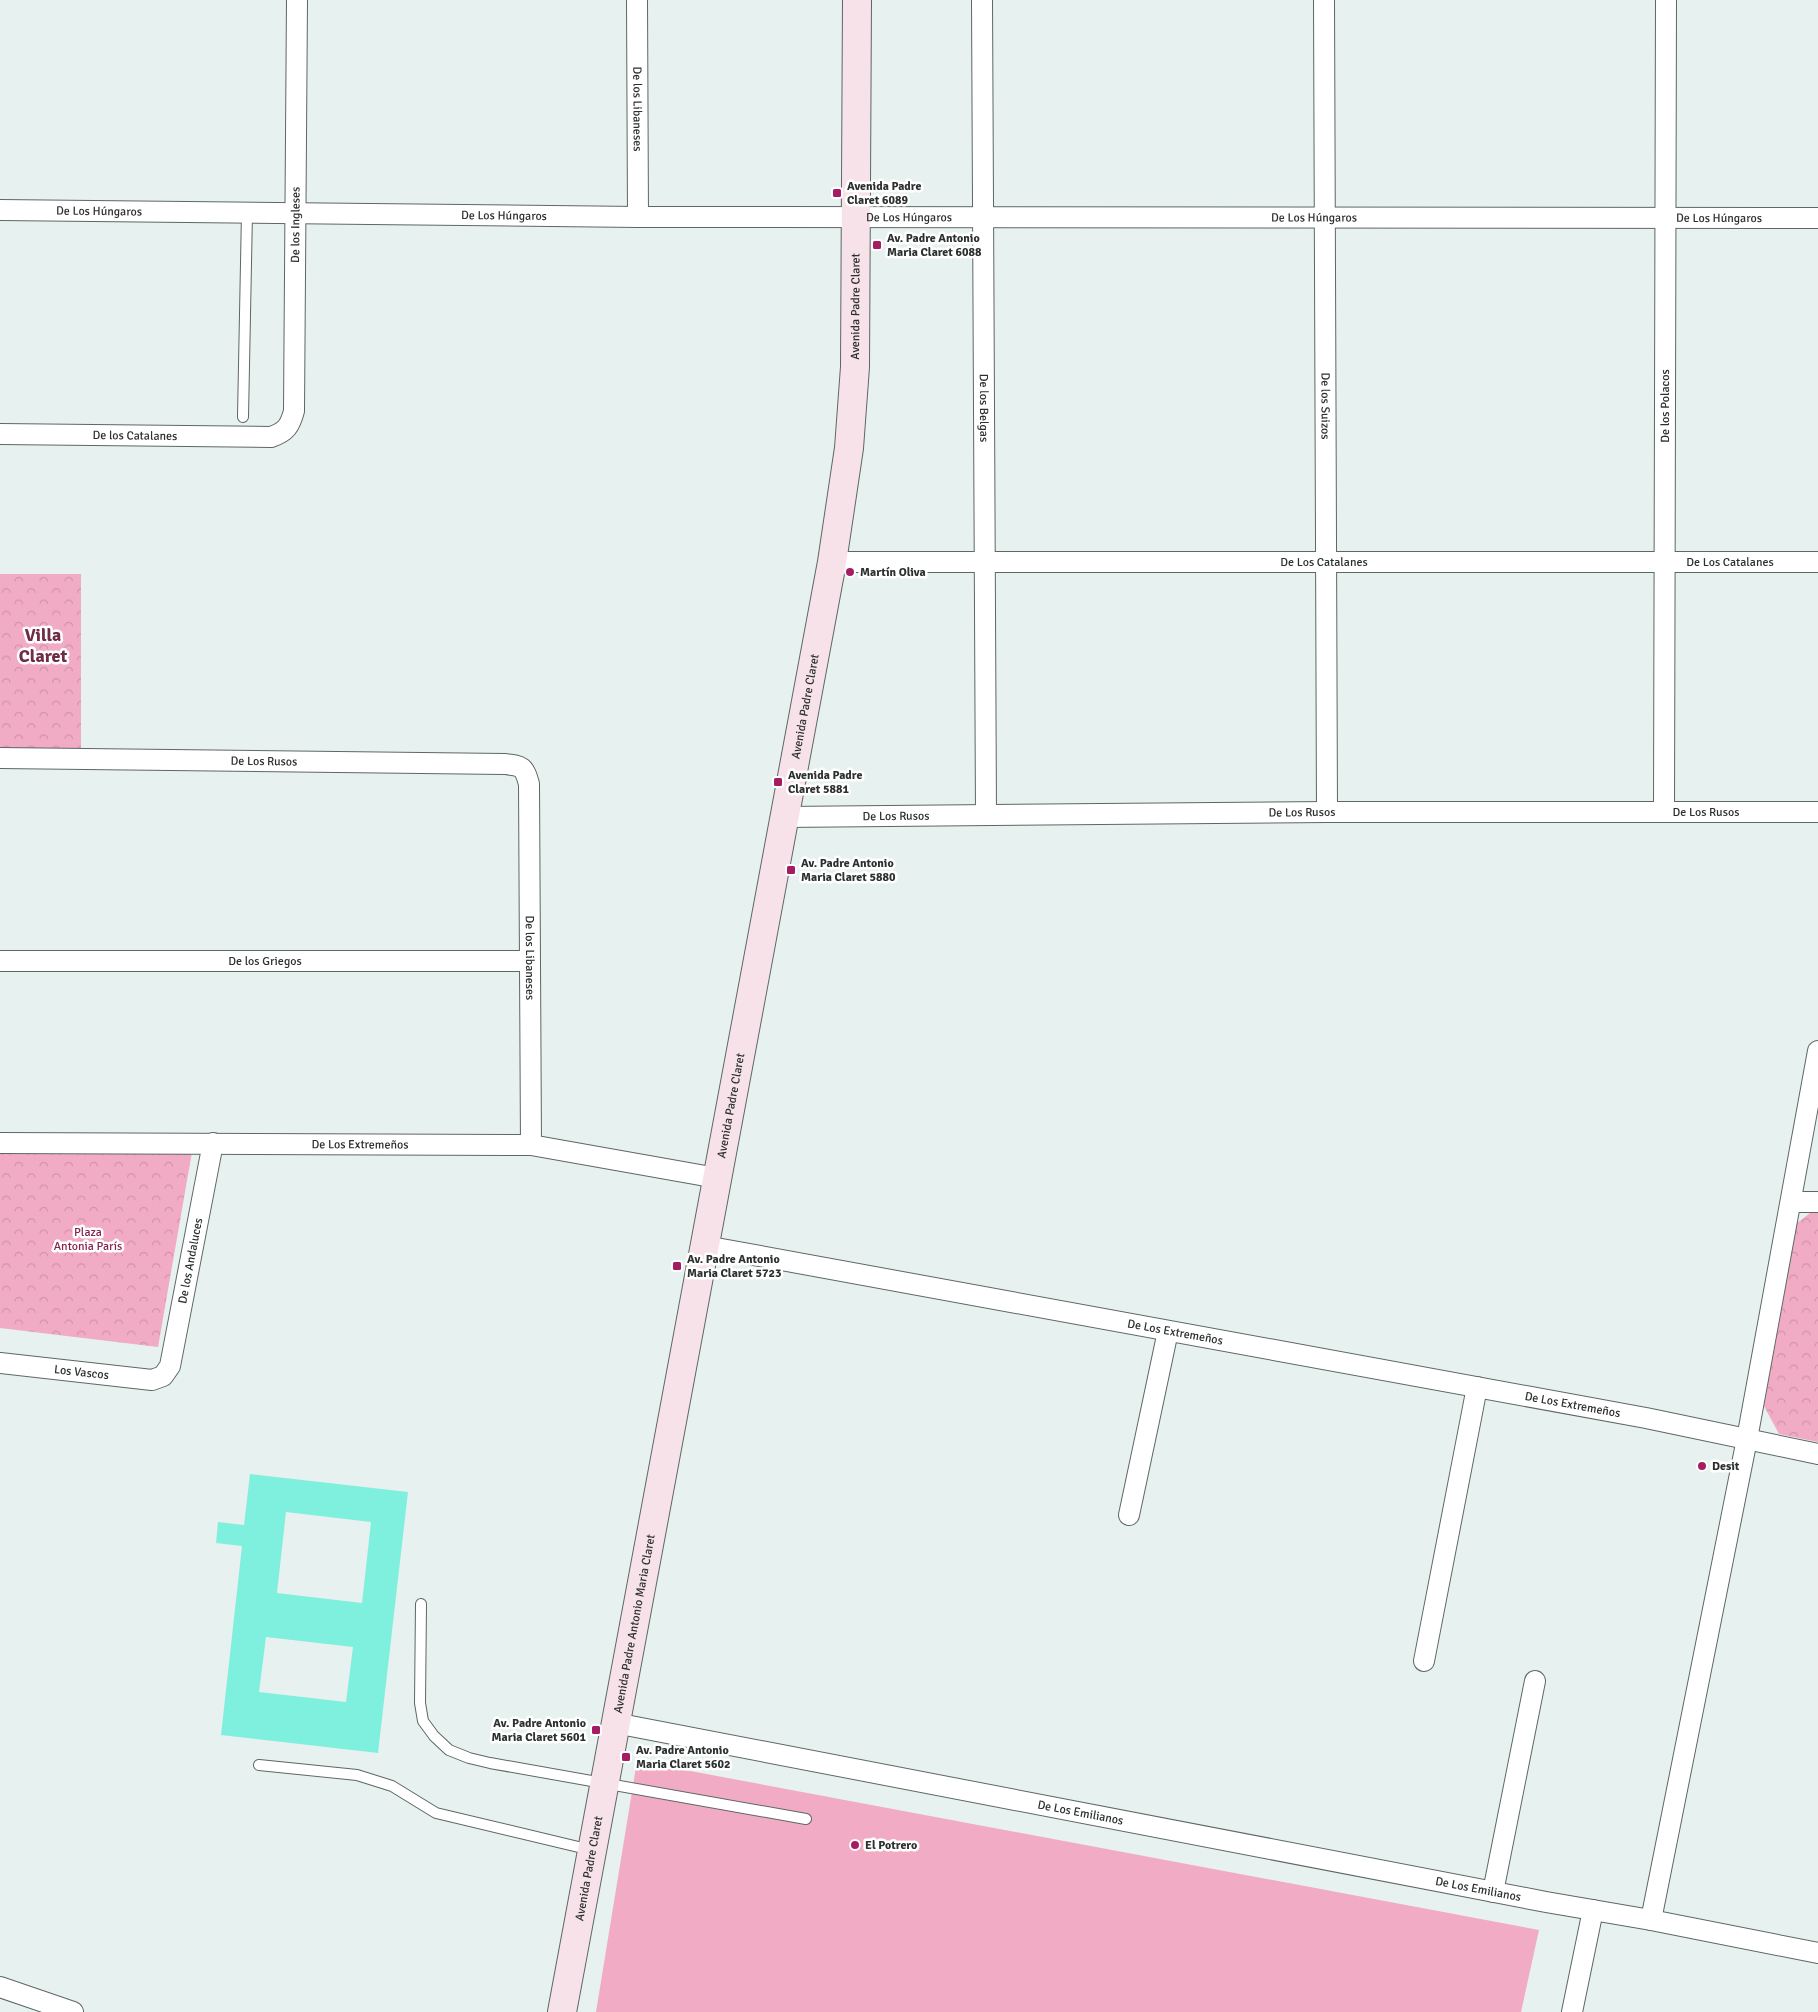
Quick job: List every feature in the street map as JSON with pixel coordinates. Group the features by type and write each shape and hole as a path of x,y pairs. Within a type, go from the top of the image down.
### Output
{"main road":[{"path":"847,0 857,69"},
{"name":"Avenida Padre Claret","path":"652,1525 832,562 849,448 855,367 857,0"},
{"path":"857,69 869,0"},
{"name":"Avenida Padre Antonio Maria Claret","path":"614,1723 652,1525"},
{"name":"Avenida Padre Claret","path":"562,2012 614,1723"}],"street":[{"name":"De los Ingleses","path":"271,437 282,434 290,426 294,411 297,0"},
{"name":"De los Libaneses","path":"637,0 638,217"},
{"name":"De los Belgas","path":"982,0 986,816"},
{"name":"De los Suizos","path":"1324,0 1327,812"},
{"name":"De los Polacos","path":"1664,812 1666,0"},
{"name":"De Los Húngaros","path":"0,210 856,218 1818,218"},
{"name":"De los Catalanes","path":"0,434 271,437"},
{"name":"De Los Catalanes","path":"832,562 1818,562"},
{"name":"De Los Rusos","path":"0,758 505,764 519,765 525,771"},
{"name":"De los Libaneses","path":"525,771 529,784 531,1145"},
{"name":"De Los Rusos","path":"784,816 1327,812 1818,812"},
{"name":"De los Griegos","path":"0,961 529,961"},
{"path":"1651,1920 1747,1439 1818,1051"},
{"name":"De Los Extremeños","path":"0,1143 531,1145 717,1178"},
{"name":"De los Andaluces","path":"163,1376 170,1366 213,1143"},
{"path":"1791,1202 1818,1202"},
{"name":"De Los Extremeños","path":"705,1246 1646,1418 1818,1454"},
{"path":"1129,1516 1168,1331"},
{"name":"Los Vascos","path":"0,1364 152,1380 163,1376"},
{"path":"1424,1662 1477,1387"},
{"path":"1492,1892 1535,1681"},
{"name":"De Los Emilianos","path":"614,1723 1818,1953"},
{"path":"1572,2012 1593,1910"},
{"path":"0,1987 42,2007 73,2012"}],"lane":[{"path":"243,417 247,212"},
{"path":"421,1604 420,1703 424,1721 434,1736 449,1750 469,1758 806,1819"},
{"path":"259,1765 357,1775 392,1786 436,1813 592,1851"}],"green space":[{"path":"0,574 81,574 81,755 0,754"},
{"name":"Plaza Antonia París","path":"0,1151 192,1152 158,1347 0,1328"},
{"path":"1814,1210 1818,1210 1818,1442 1779,1434 1764,1406 1797,1223"},
{"name":"El Potrero","path":"637,1761 1539,1930 1521,2012 596,2012"}],"building":[{"path":"250,1474 408,1492 378,1753 221,1735 242,1546 216,1543 218,1522 244,1525","holes":["286,1512 371,1522 362,1603 277,1593","266,1637 353,1647 346,1702 259,1692"]}],"place":[{"name":"Avenida Padre Claret 6089","path":"837,193"},
{"name":"Av. Padre Antonio Maria Claret 6088","path":"877,245"},
{"name":"Martín Oliva","path":"850,572"},
{"name":"Avenida Padre Claret 5881","path":"778,782"},
{"name":"Av. Padre Antonio Maria Claret 5880","path":"791,870"},
{"name":"Av. Padre Antonio Maria Claret 5723","path":"677,1266"},
{"name":"Desit","path":"1702,1466"},
{"name":"Av. Padre Antonio Maria Claret 5601","path":"596,1730"},
{"name":"Av. Padre Antonio Maria Claret 5602","path":"626,1757"},
{"name":"El Potrero","path":"855,1845"}],"district":[{"name":"Villa Claret","path":"43,645"}]}
